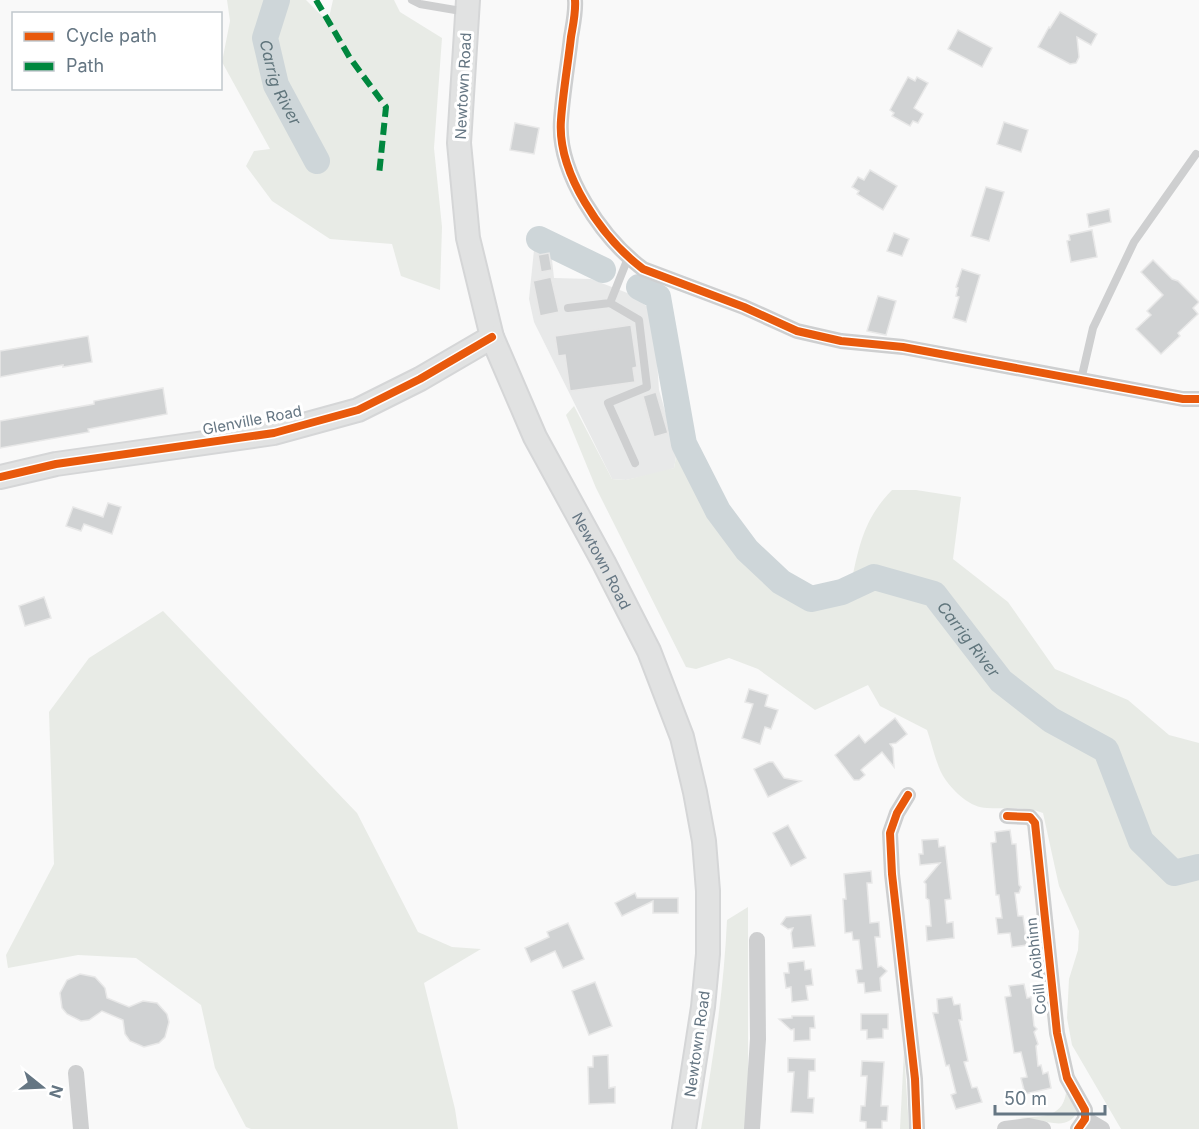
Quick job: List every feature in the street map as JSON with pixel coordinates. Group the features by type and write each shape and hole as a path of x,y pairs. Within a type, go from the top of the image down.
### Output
{"main road":[{"name":"Newtown Road","path":"468,6 459,143 468,238 492,337 535,437 649,651 682,737 695,792 704,841 708,891 708,954 703,1007 684,1129"},
{"name":"Glenville Road","path":"0,477 56,464 274,433 358,410 420,379 492,337"}],"street":[{"path":"575,0 560,122 566,158 582,198 601,229 628,258 642,269 744,307 797,331 841,340 903,347 1183,399 1199,399"},
{"path":"908,795 897,813 890,833 892,874 915,1079 917,1129"},
{"name":"Coill Aoibhinn","path":"1007,816 1030,817 1035,823 1057,1033 1067,1078 1085,1110 1082,1124 1102,1129"},
{"path":"753,1129 758,1039 757,940"},
{"path":"76,1073 81,1129"},
{"path":"1005,1129 1029,1126 1042,1129"}],"lane":[{"path":"412,0 420,4 468,6"},
{"path":"1081,380 1093,328 1134,242 1196,154"},
{"path":"610,303 628,258"},
{"path":"568,308 610,303 639,320 647,387 608,403 635,463"}],"shaded area":[{"path":"227,0 306,0 328,22 333,0 394,0 400,12 442,38 434,148 442,227 440,290 401,276 392,244 330,239 272,201 246,166 254,151 270,149 222,62 230,21"},
{"path":"534,250 551,250 554,278 591,279 630,294 649,308 654,317 659,390 671,432 681,448 674,468 626,480 612,479 534,322 529,299"},
{"path":"574,406 612,479 626,480 674,468 676,457 684,444 714,502 736,535 765,565 811,599 850,588 859,548 868,524 882,501 892,490 916,490 961,497 953,559 1008,602 1055,669 1128,700 1169,735 1199,743 1199,1129 1121,1129 1072,1045 1067,1018 1069,979 1078,950 1079,931 1059,886 1043,813 1022,809 981,807 963,798 942,774 927,730 880,706 868,685 815,710 758,669 729,658 696,669 686,667 596,488 566,415"},
{"path":"163,611 357,813 418,932 452,947 481,949 424,983 458,1129 251,1129 246,1127 215,1068 201,1005 136,958 78,955 8,968 6,955 54,864 49,712 89,658"},
{"path":"748,907 748,1096 745,1129 701,1129 721,998 727,920"},
{"path":"904,1051 909,1129 900,1129"},
{"path":"1066,1093 1078,1111 1065,1123 1016,1118 1048,1115 1054,1112 1064,1102"}],"building":[{"path":"1060,12 1097,34 1091,45 1077,37 1079,57 1076,63 1070,64 1038,47"},
{"path":"958,30 992,48 982,67 948,49"},
{"path":"908,77 915,81 917,77 928,83 914,108 923,114 918,123 913,121 910,126 892,116 894,113 890,110"},
{"path":"1004,122 1028,130 1021,152 997,144"},
{"path":"515,123 539,128 534,154 510,150"},
{"path":"870,170 897,186 883,210 857,194 859,191 852,187 858,177 864,180"},
{"path":"986,187 1004,192 989,241 971,236"},
{"path":"1109,209 1111,222 1089,227 1087,214"},
{"path":"1092,230 1097,257 1071,262 1067,241 1070,240 1069,235"},
{"path":"894,233 909,239 902,256 887,251"},
{"path":"549,253 552,270 541,272 538,255"},
{"path":"1153,260 1199,302 1193,308 1198,314 1161,354 1136,329 1151,315 1147,311 1163,295 1141,272"},
{"path":"962,269 980,275 966,322 953,318 959,297 956,296 958,288 956,287"},
{"path":"551,277 559,312 540,316 533,281"},
{"path":"878,296 896,301 886,335 867,331"},
{"path":"631,325 637,367 633,368 635,382 570,391 565,355 558,356 555,336"},
{"path":"88,336 92,362 0,377 0,351"},
{"path":"163,388 167,414 88,429 89,432 0,448 0,421 94,404 94,401"},
{"path":"656,392 668,433 654,437 643,396"},
{"path":"108,503 121,507 112,534 84,524 81,531 66,526 73,507 103,517"},
{"path":"44,597 51,618 25,626 19,606"},
{"path":"749,689 768,695 765,706 778,710 771,729 765,727 760,744 742,738 753,704 745,702"},
{"path":"895,718 907,734 896,743 890,744 893,748 894,767 882,752 861,770 865,775 859,780 854,780 835,755 859,735 865,743"},
{"path":"773,762 784,778 801,781 768,797 754,769"},
{"path":"788,825 806,858 791,866 773,833"},
{"path":"1010,830 1012,844 1016,844 1021,887 1019,893 1015,893 1018,916 1023,916 1027,945 1012,947 1010,933 998,934 996,918 1002,918 999,895 996,895 991,843 996,842 995,832"},
{"path":"938,839 939,847 945,846 951,899 945,900 947,923 953,922 954,938 927,941 926,926 931,926 929,900 926,898 924,882 940,863 920,865 919,854 923,854 922,840"},
{"path":"871,871 872,883 867,883 870,923 879,922 880,937 875,937 878,967 881,966 887,971 880,978 881,991 865,993 864,983 858,983 856,970 862,969 859,940 853,940 852,932 845,933 844,874"},
{"path":"635,893 637,898 678,898 678,913 653,913 653,901 622,916 615,903"},
{"path":"811,915 815,946 793,948 791,933 793,928 788,929 781,924 786,917"},
{"path":"568,923 584,959 563,968 555,951 531,962 525,948 549,937 547,932"},
{"path":"804,961 805,970 811,969 813,985 806,986 808,1000 792,1002 791,987 786,988 784,973 789,973 788,963"},
{"path":"80,974 95,977 105,988 107,998 129,1007 143,1001 157,1003 167,1014 169,1022 165,1037 159,1043 144,1047 130,1041 125,1034 123,1020 102,1011 89,1020 81,1021 67,1014 62,1008 60,993 67,980"},
{"path":"595,982 612,1026 589,1035 572,991"},
{"path":"1024,984 1027,998 1031,997 1034,1026 1037,1029 1034,1032 1038,1044 1036,1046 1038,1066 1041,1065 1043,1074 1048,1072 1051,1088 1025,1094 1021,1078 1027,1077 1021,1052 1014,1053 1005,997 1011,996 1009,986"},
{"path":"952,997 954,1005 960,1004 962,1020 959,1020 968,1061 964,1062 972,1088 977,1087 982,1102 956,1109 951,1095 956,1093 949,1065 946,1066 933,1013 938,1013 937,999"},
{"path":"861,1014 888,1014 888,1029 883,1029 883,1038 867,1039 867,1030 861,1030"},
{"path":"792,1016 814,1016 815,1028 810,1028 810,1040 794,1041 794,1029 791,1030 779,1019 792,1018"},
{"path":"608,1055 609,1088 615,1087 615,1103 589,1104 588,1067 593,1067 593,1056"},
{"path":"788,1058 815,1059 815,1071 809,1071 808,1098 814,1098 813,1113 791,1112 794,1072 788,1072"},
{"path":"862,1061 884,1062 881,1106 888,1106 887,1121 882,1121 882,1129 866,1129 866,1122 860,1121 861,1106 865,1106 867,1076 861,1076"}],"waterway":[{"name":"Carrig River","path":"277,0 265,38 276,85 317,161"},
{"name":"Carrig River","path":"539,239 603,270"},
{"name":"Carrig River","path":"639,287 658,297 684,444 718,511 747,550 781,582 811,599 842,592 874,577 934,594 1001,681 1051,720 1106,750 1141,841 1174,873 1199,867"}],"marked path":[{"path":"316,0 350,58 386,107 379,175"}],"cycle path":[{"path":"575,0 561,120 566,161 585,203 598,222 612,240 643,269 744,307 797,331 841,341 903,347 1183,399 1199,399"},
{"path":"0,477 56,464 274,433 358,410 420,379 492,337"},
{"path":"908,795 897,813 890,833 892,874 915,1079 917,1129"},
{"path":"1007,816 1030,817 1035,823 1057,1033 1067,1078 1085,1110 1085,1119 1078,1129"}]}
